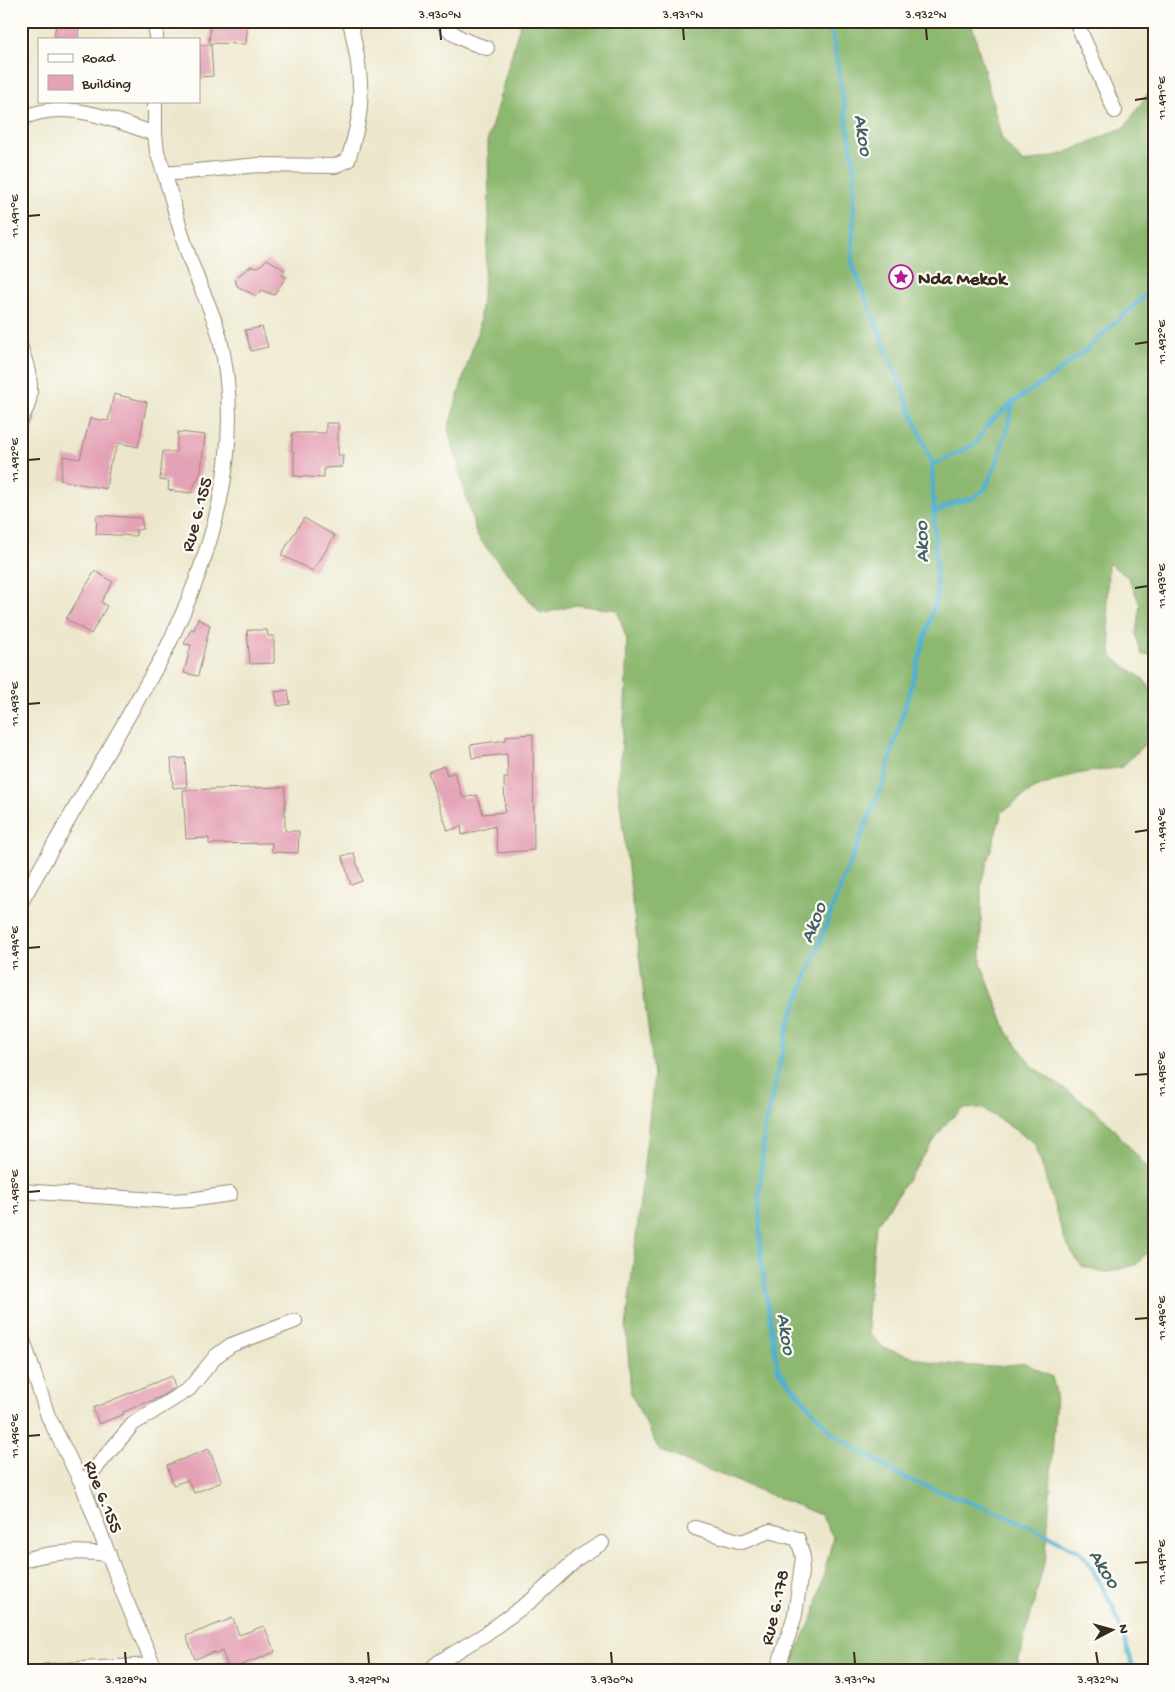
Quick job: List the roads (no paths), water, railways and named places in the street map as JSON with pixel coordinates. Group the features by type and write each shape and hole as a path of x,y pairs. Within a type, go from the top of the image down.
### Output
{"street":[{"path":"156,21 156,38"},
{"path":"165,174 258,165 335,166 348,160 355,137 360,106 358,59 350,21"},
{"path":"442,21 446,27 466,42 487,48"},
{"path":"1076,21 1115,111"},
{"name":"Rue 6.155","path":"21,902 164,654 181,620 219,508 228,444 229,411 226,374 213,315 192,265 157,152 155,102"},
{"path":"21,119 34,112 48,109 77,111 103,116 155,134"},
{"path":"21,348 26,363 30,394 29,403 21,420"},
{"path":"21,1191 170,1201 230,1194"},
{"path":"82,1484 134,1424 189,1389 216,1356 231,1345 295,1321"},
{"name":"Rue 6.155","path":"21,1334 48,1416 82,1484 108,1554 155,1668"},
{"name":"Rue 6.178","path":"695,1528 742,1542 770,1531 798,1539 803,1558 795,1615 776,1671"},
{"path":"429,1671 439,1662 484,1636 532,1600 579,1557 602,1543"},
{"path":"21,1561 78,1550 108,1554"},
{"path":"47,1671 155,1668"}],"waterway":[{"name":"Akoo","path":"827,21 834,42 855,170 852,263 932,464 937,596 884,780 844,878 789,1023 765,1128 759,1195 761,1261 778,1370 833,1434 904,1478 1015,1519 1077,1550 1088,1561 1114,1609 1131,1660 1131,1671"},
{"path":"934,513 953,503 971,499 985,489 995,467 1013,402 1049,379 1087,349 1154,287"},
{"path":"932,464 975,444 988,424 1012,403"}],"place":[{"name":"Nda Mekok","path":"901,277"}]}
